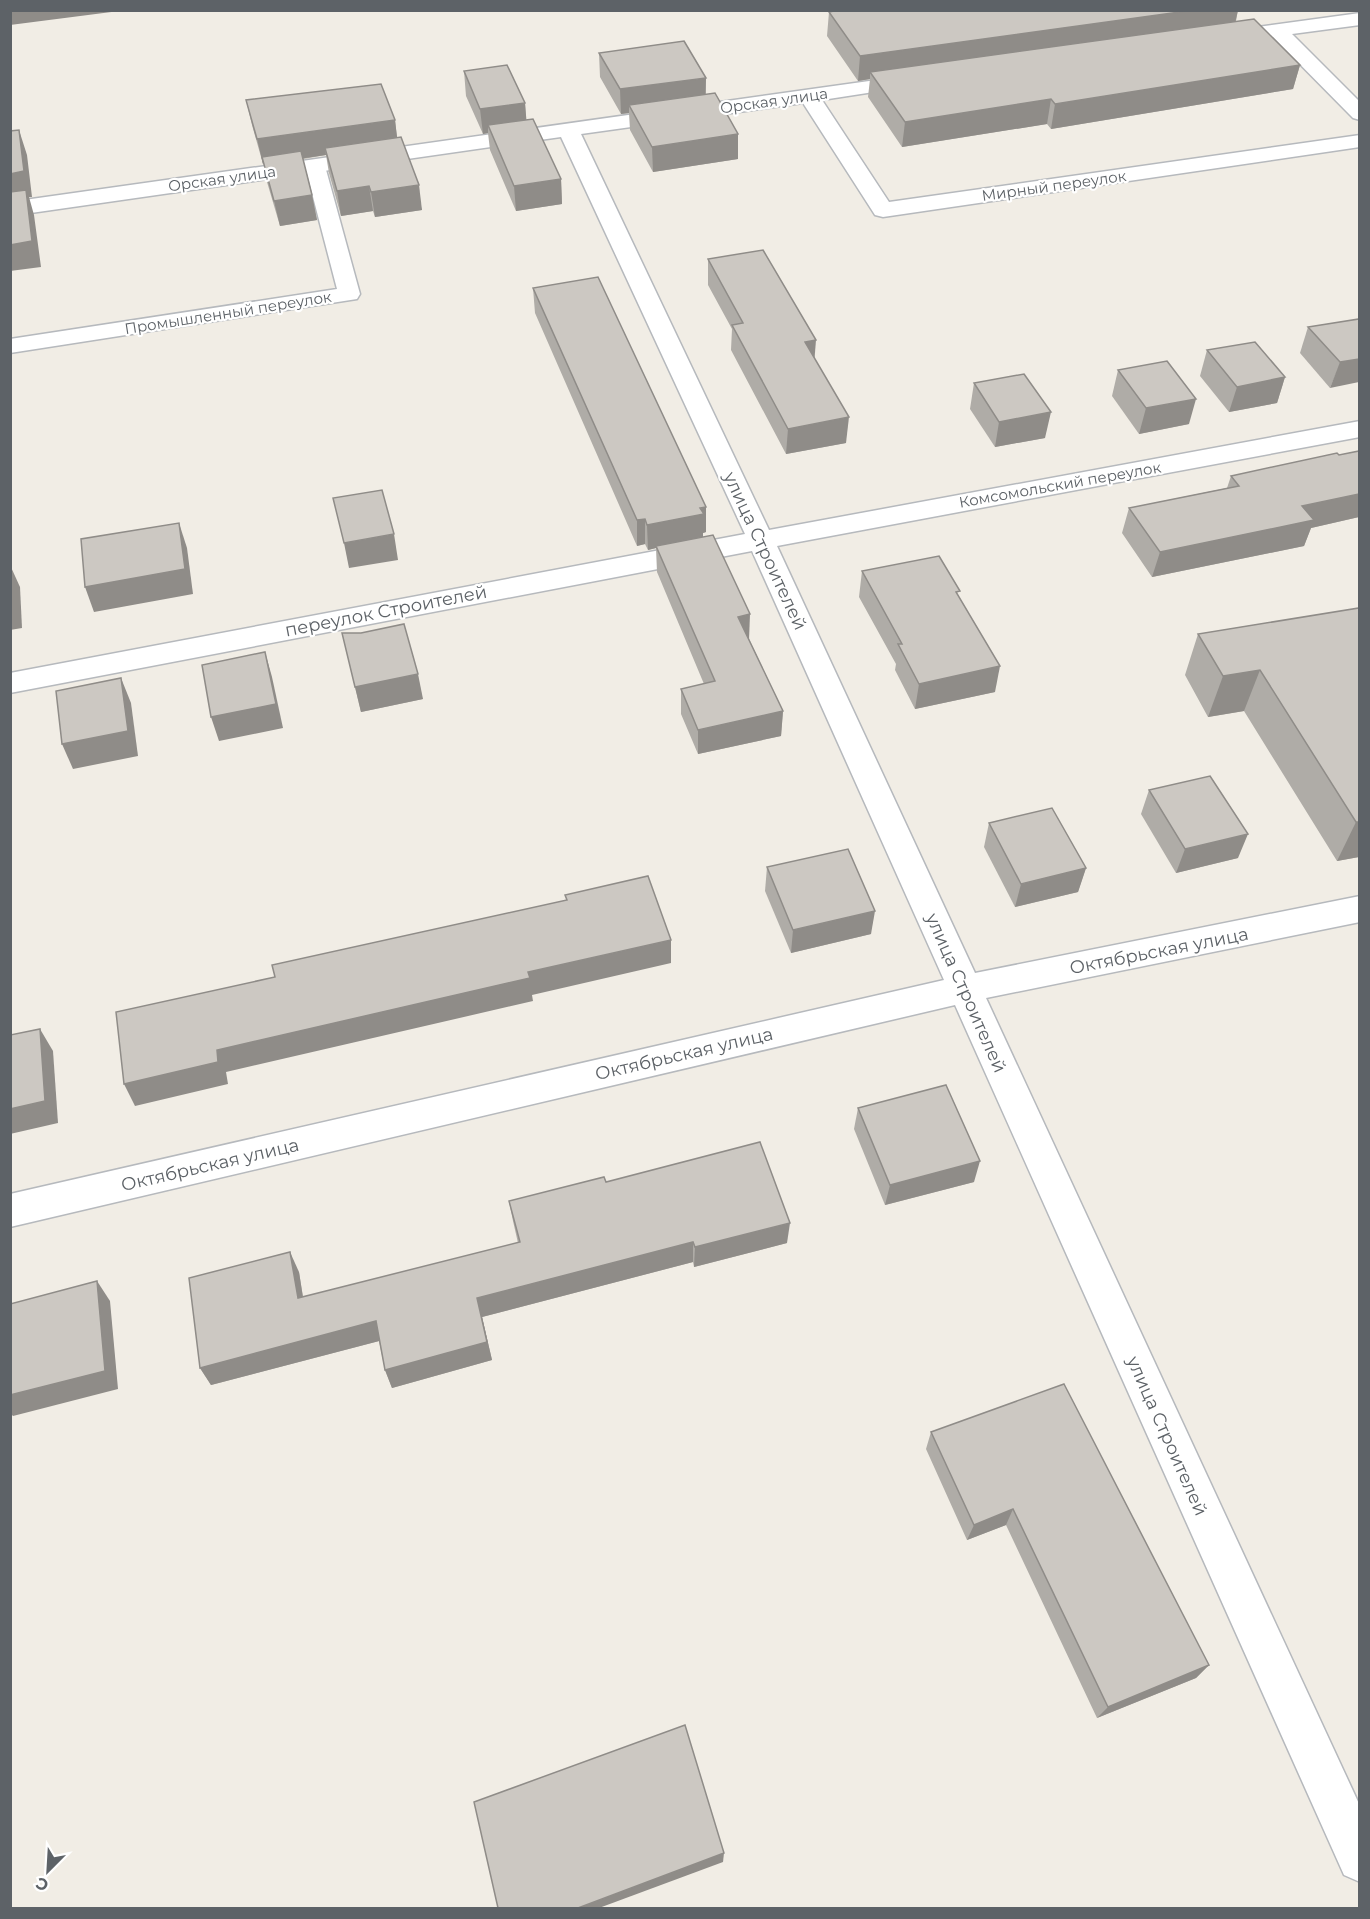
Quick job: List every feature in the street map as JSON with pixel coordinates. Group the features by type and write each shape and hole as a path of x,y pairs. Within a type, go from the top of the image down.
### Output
{"street":[{"path":"1207,40 1359,19"},
{"path":"1277,30 1359,114"},
{"name":"Орская улица","path":"10,209 938,78"},
{"name":"Мирный переулок","path":"809,96 883,210 1359,141"},
{"name":"улица Строителей","path":"568,130 761,540 1359,1858"},
{"name":"Комсомольский переулок","path":"761,540 1359,429"},
{"name":"переулок Строителей","path":"10,682 761,540"},
{"name":"Октябрьская улица","path":"10,1211 964,989 1260,931 1359,909"}],"lane":[{"name":"Промышленный переулок","path":"10,346 349,294 315,166"}],"building":[{"path":"839,10 1194,10 860,56 829,12"},
{"path":"1254,19 1300,65 1055,104 1051,99 905,122 870,72"},
{"path":"684,41 706,78 620,89 599,53"},
{"path":"507,65 525,103 480,109 464,71"},
{"path":"381,84 395,120 257,139 246,100"},
{"path":"715,93 738,134 652,147 629,105"},
{"path":"533,119 561,179 514,186 488,125"},
{"path":"19,130 24,171 10,174 10,131"},
{"path":"401,137 419,185 371,192 369,186 337,191 325,148"},
{"path":"301,151 312,195 274,201 262,157"},
{"path":"26,190 32,241 10,245 10,192"},
{"path":"763,250 816,340 805,342 849,417 788,429 732,325 743,323 708,259"},
{"path":"598,277 706,507 700,508 704,514 647,525 645,519 637,520 533,288"},
{"path":"1359,319 1359,359 1340,362 1308,327"},
{"path":"1255,342 1285,377 1237,387 1207,350"},
{"path":"1167,361 1196,399 1146,408 1118,370"},
{"path":"1024,374 1051,412 999,422 974,383"},
{"path":"1359,451 1359,494 1302,506 1314,520 1160,552 1129,508 1239,486 1231,476 1337,453 1339,455"},
{"path":"382,490 394,534 344,543 333,498"},
{"path":"179,523 185,569 85,587 81,539"},
{"path":"713,535 750,614 738,617 783,711 698,730 681,689 715,681 656,546"},
{"path":"939,556 960,591 956,592 1000,666 919,684 898,644 902,644 862,571"},
{"path":"1359,608 1359,822 1356,822 1260,670 1223,676 1198,634"},
{"path":"404,624 418,674 355,687 342,633 361,633"},
{"path":"265,652 276,704 211,717 202,665"},
{"path":"121,678 128,731 62,744 56,691"},
{"path":"1210,776 1248,834 1185,849 1149,790"},
{"path":"1052,808 1086,868 1021,884 989,823"},
{"path":"848,849 875,911 793,930 767,867"},
{"path":"648,876 671,940 528,972 530,978 217,1050 218,1062 124,1084 116,1012 275,977 272,965 567,900 565,895"},
{"path":"40,1029 45,1101 10,1109 10,1035"},
{"path":"946,1085 980,1161 890,1185 858,1108"},
{"path":"760,1142 790,1223 695,1247 693,1242 477,1298 487,1342 385,1370 376,1321 200,1368 189,1278 290,1252 298,1298 520,1242 509,1201 604,1177 606,1182"},
{"path":"97,1281 105,1371 10,1395 10,1304"},
{"path":"1064,1384 1209,1665 1108,1707 1013,1509 974,1525 931,1432"},
{"path":"685,1725 724,1853 578,1908 498,1908 474,1802"}]}
